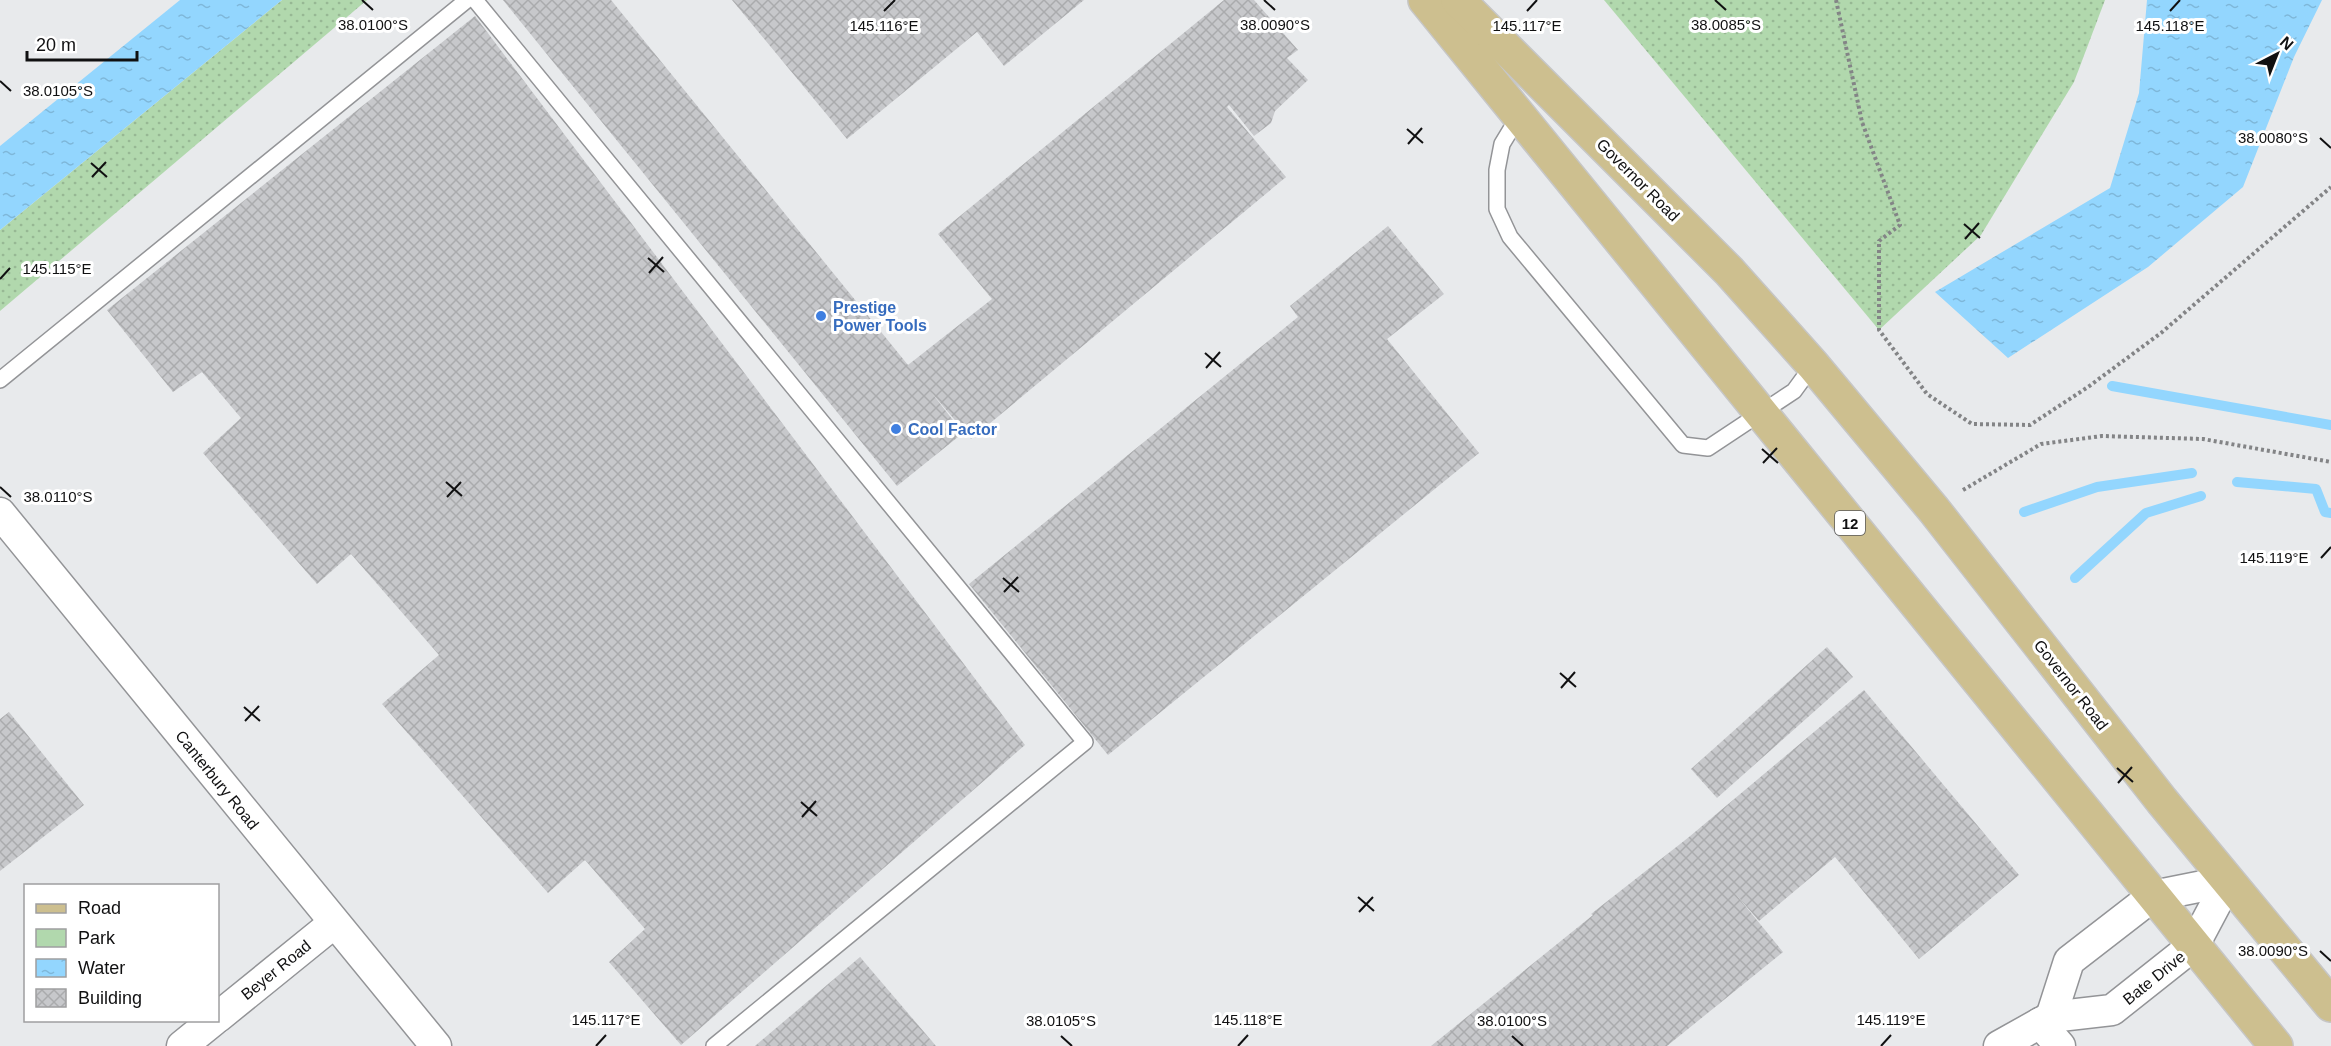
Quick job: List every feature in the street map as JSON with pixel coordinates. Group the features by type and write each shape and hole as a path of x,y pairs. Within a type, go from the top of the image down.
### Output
{"main road":[{"name":"12","path":"1425,0 2276,1046"},
{"name":"Governor Road","path":"1458,0 1728,271 1813,365 1934,510 2228,881 2331,1005"}],"street":[{"name":"Canterbury Road","path":"0,513 436,1046"},
{"path":"2060,1046 2045,1020 2069,962 2153,896 2228,881"},
{"name":"Bate Drive","path":"1999,1046 2045,1020 2112,1010 2194,945 2228,881"},
{"name":"Beyer Road","path":"219,1016 334,923"},
{"path":"182,1046 212,1022"}],"lane":[{"path":"0,380 467,0"},
{"path":"475,0 1085,742 714,1046"},
{"path":"1519,116 1502,144 1497,170 1497,209 1510,237 1683,445 1708,448 1794,391 1813,365"}],"path":[{"path":"1836,0 1862,122 1900,225 1879,241 1879,330 1927,394 1972,424 2030,425 2088,387 2161,333 2331,187"},
{"path":"1934,510 1978,479 2041,444 2102,436 2202,439 2331,462"}],"green space":[{"path":"282,0 367,0 0,311 0,230"},
{"path":"1604,0 2105,0 2074,82 1981,235 1879,330"}],"water":[{"path":"180,0 282,0 0,230 0,146"},
{"path":"2147,0 2322,0 2294,57 2243,187 2148,267 2008,358 1935,292 2110,188 2139,93"}],"building":[{"path":"503,0 611,0 908,365 992,299 938,234 1224,0 1254,0 1298,50 1287,58 1308,80 1275,111 1271,123 1254,136 1229,105 1227,107 1286,177 971,439 931,392 963,433 897,486"},
{"path":"732,0 1084,0 1004,66 977,32 847,139"},
{"path":"475,16 1025,745 681,1045 609,962 645,929 585,860 548,893 382,704 439,655 351,554 317,584 203,453 241,418 202,372 173,392 107,310"},
{"path":"1388,226 1444,294 1387,339 1479,453 1108,755 969,584 1298,317 1290,306"},
{"path":"1827,647 1853,677 1717,798 1691,769"},
{"path":"1864,690 2019,875 1919,959 1835,857 1759,921 1733,891 1783,952 1667,1046 1431,1046 1593,915 1591,914 1689,837"},
{"path":"9,712 84,805 0,871 0,719"},
{"path":"860,957 936,1046 755,1046"}],"waterway":[{"path":"2112,386 2331,425"},
{"path":"2024,512 2097,487 2192,473"},
{"path":"2237,482 2316,489 2325,512 2331,513"},
{"path":"2075,578 2146,513 2201,496"}],"place":[{"name":"Prestige Power Tools","path":"821,316"},
{"name":"Cool Factor","path":"896,429"}]}
